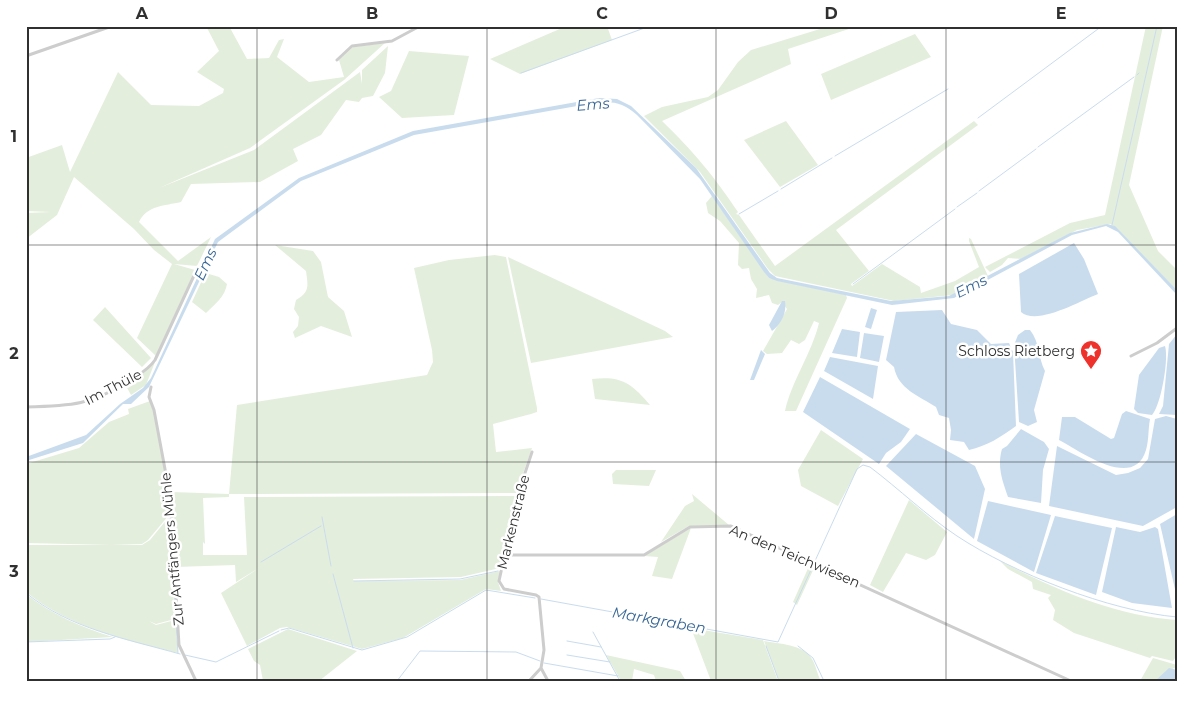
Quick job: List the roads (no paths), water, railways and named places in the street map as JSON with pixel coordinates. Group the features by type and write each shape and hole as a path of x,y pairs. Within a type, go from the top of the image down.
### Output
{"street":[{"path":"26,56 112,26"},
{"path":"337,60 352,46 392,41 420,26"},
{"name":"Im Thüle","path":"26,408 83,404 118,387 147,369 155,360 197,268"},
{"path":"1131,356 1157,343 1177,328"},
{"name":"Zur Antfängers Mühle","path":"151,387 148,397 154,410 170,496 179,645 196,681"},
{"name":"Markenstraße","path":"532,452 518,494 499,581 500,586 504,589 538,597 544,650 541,668"},
{"name":"An den Teichwiesen","path":"505,555 644,555 690,527 731,526 1071,681"},
{"path":"530,681 541,668 548,681"}],"water":[{"name":"Ems","path":"599,98 617,99 631,106 696,168 770,273 777,278 891,301 949,296 1070,233 1107,224 1115,226 1177,290 1177,295 1118,232 1106,226 1072,235 954,298 892,305 777,281 769,278 764,272 700,179 637,115 627,107 617,103 594,103 414,135 301,181 218,242 149,387 131,404 123,404 83,443 26,461 26,457 86,435 120,404 143,388 151,378 215,239 299,178 413,131"},
{"path":"1074,243 1084,259 1098,294 1048,314 1028,316 1021,312 1019,274"},
{"path":"782,301 785,301 784,314 781,322 772,331 769,325"},
{"path":"871,308 877,310 871,329 865,327"},
{"path":"942,310 951,324 977,330 991,344 1009,343 1013,352 1016,426 994,441 969,450 964,442 950,440 949,418 939,415 936,407 910,391 896,375 894,367 886,360 896,312"},
{"path":"842,329 860,332 857,357 832,353"},
{"path":"1025,330 1030,330 1033,335 1045,371 1034,410 1037,422 1028,426 1019,422 1014,345 1018,335"},
{"path":"864,333 884,336 879,362 860,358"},
{"path":"1177,334 1177,415 1159,414 1163,406 1169,344"},
{"path":"1165,346 1165,371 1155,410 1152,415 1138,413 1134,409 1139,375 1159,348"},
{"path":"761,350 765,354 754,380 750,380"},
{"path":"830,357 878,366 873,399 824,371"},
{"path":"820,377 910,429 901,442 886,453 879,464 803,412"},
{"path":"1126,411 1150,419 1146,450 1140,462 1130,467 1119,468 1106,464 1059,440 1062,417 1075,417 1111,439 1114,438 1122,414"},
{"path":"1166,416 1177,419 1177,507 1143,526 1049,506 1057,446 1116,475 1128,473 1140,468 1148,459 1155,419"},
{"path":"1021,429 1044,442 1049,449 1043,470 1041,503 1008,497 1002,479 1000,461 1002,449 1007,446"},
{"path":"916,434 975,466 985,489 974,539 886,466"},
{"path":"988,501 1051,515 1034,572 977,541"},
{"path":"1177,514 1177,598 1160,524"},
{"path":"1055,516 1112,528 1096,595 1036,573"},
{"path":"1116,527 1140,532 1155,527 1158,529 1172,608 1132,603 1102,592"},
{"path":"1169,668 1177,670 1177,681 1155,681"}],"waterway":[{"path":"521,73 650,26"},
{"path":"978,118 1102,26"},
{"path":"1112,225 1157,26"},
{"path":"1038,147 1134,77"},
{"path":"835,156 948,89"},
{"path":"979,191 1036,149"},
{"path":"781,189 832,158"},
{"path":"739,214 778,191"},
{"path":"957,207 977,193"},
{"path":"853,284 955,209"},
{"path":"541,599 778,642 857,469 863,465 870,467 957,536 1005,563 1062,588 1092,598 1122,607 1177,617"},
{"path":"168,493 169,514"},
{"path":"322,517 331,566"},
{"path":"169,519 178,653"},
{"path":"261,562 321,526"},
{"path":"354,581 460,579 498,571"},
{"path":"333,574 353,648"},
{"name":"Markgraben","path":"281,630 289,628 362,650 407,637 486,590 535,598"},
{"name":"Markgraben","path":"26,593 61,616 80,624 120,638 180,654"},
{"name":"Markgraben","path":"185,655 216,662 279,631"},
{"path":"593,632 620,681"},
{"path":"26,642 110,639 115,637"},
{"path":"567,641 601,647"},
{"path":"766,646 779,681"},
{"name":"Markgraben","path":"798,646 813,658 824,681"},
{"path":"397,681 420,651 516,652 540,661"},
{"path":"567,655 610,662"},
{"path":"544,663 618,676"}],"place":[{"name":"Schloss Rietberg","path":"1091,370"}]}
